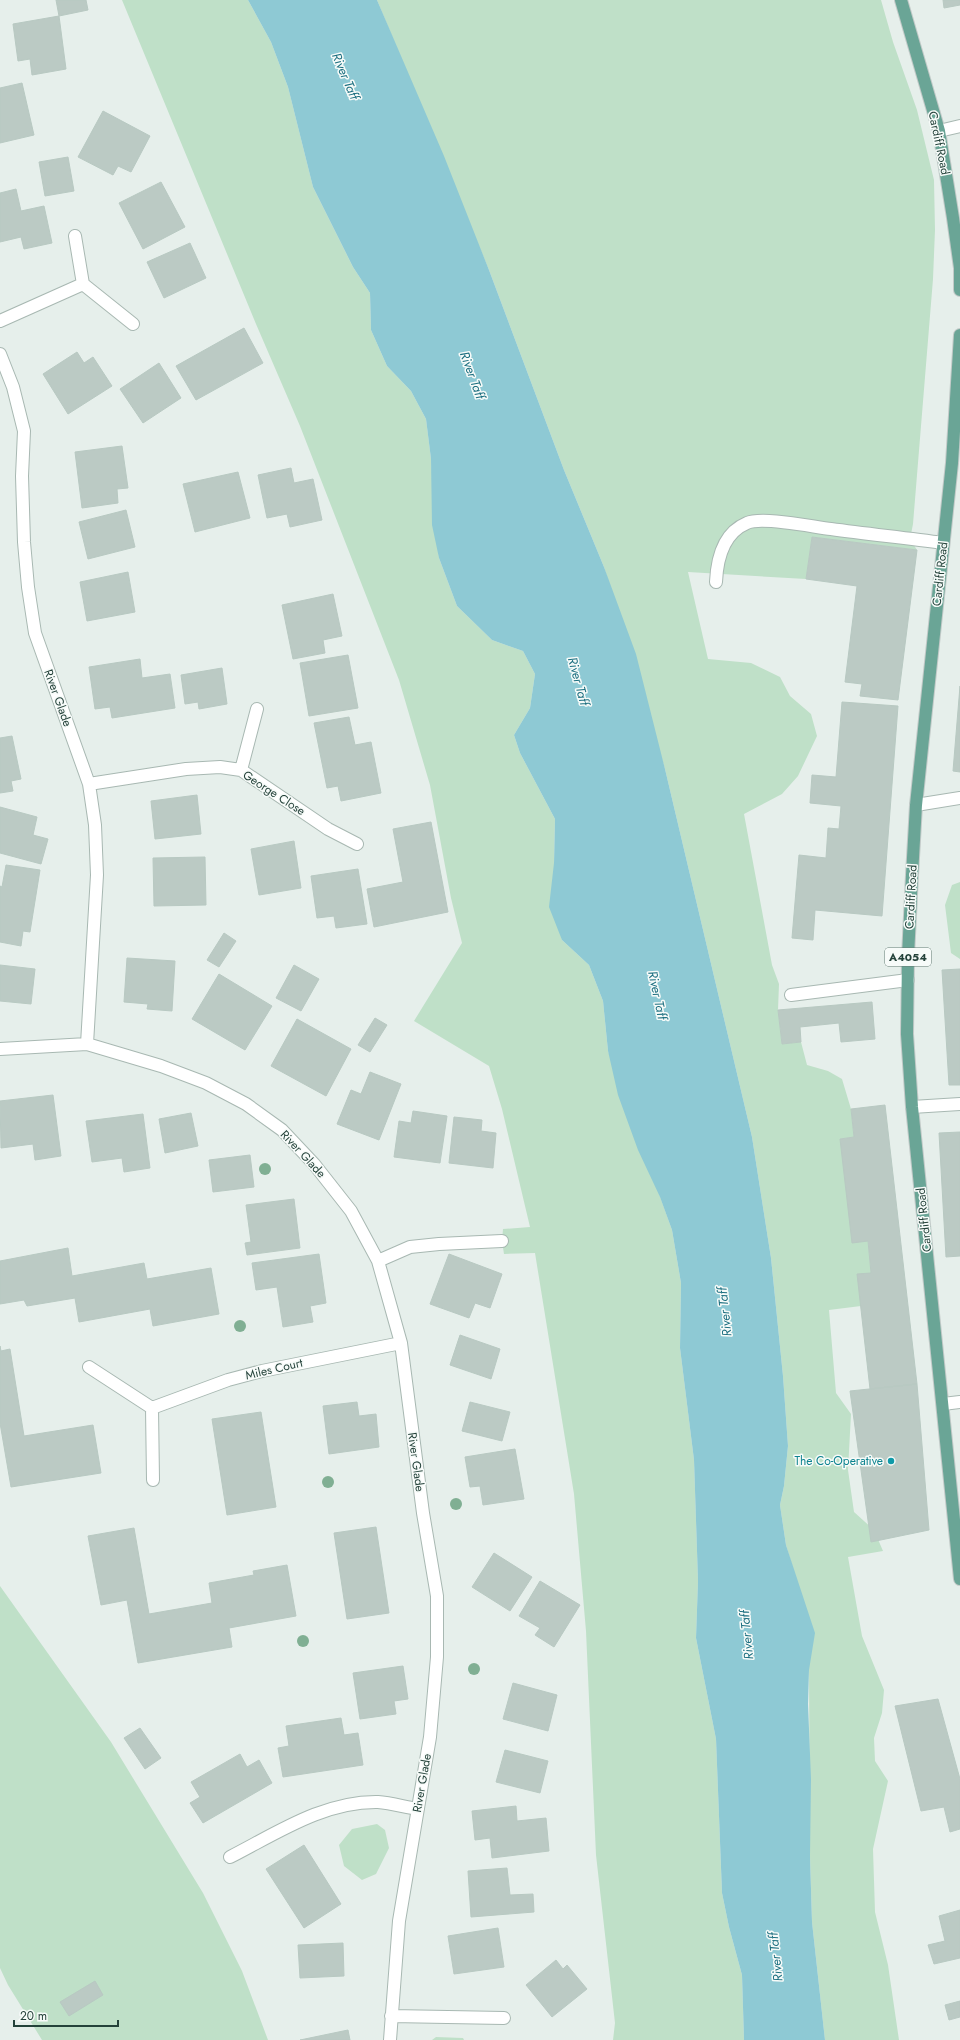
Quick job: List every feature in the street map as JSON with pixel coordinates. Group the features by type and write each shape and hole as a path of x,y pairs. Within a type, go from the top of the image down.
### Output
{"main road":[{"name":"Cardiff Road","path":"901,0 939,131 960,268 960,290"},
{"name":"Cardiff Road","path":"960,335 956,463 943,543 916,804 908,980 908,1034 912,1107 960,1578"}],"street":[{"path":"939,131 960,126"},
{"path":"75,236 84,284 133,324"},
{"path":"0,321 84,284"},
{"name":"River Glade","path":"0,354 13,387 24,431 22,476 24,542 28,587 35,633 89,784 95,825 97,875 87,1044"},
{"path":"716,582 717,562 724,544 733,534 747,523 777,522 943,543"},
{"path":"241,770 257,709"},
{"name":"George Close","path":"89,784 186,769 220,767 241,770 328,828 357,844"},
{"path":"916,804 960,798"},
{"path":"791,995 908,980"},
{"name":"River Glade","path":"0,1049 87,1044 161,1066 206,1083 246,1104 282,1130 314,1164 351,1211 378,1261 401,1343 423,1513 437,1596 437,1657 430,1737 399,1921 390,2040"},
{"path":"912,1107 960,1104"},
{"path":"378,1261 410,1248 439,1244 502,1241"},
{"name":"Miles Court","path":"152,1408 228,1380 262,1371 401,1343"},
{"path":"89,1367 152,1408 153,1480"},
{"path":"943,1404 960,1402"},
{"path":"230,1857 304,1819 329,1809 355,1804 379,1802 418,1809"},
{"path":"391,2016 504,2018"}],"green space":[{"path":"122,0 248,0 271,42 288,87 313,187 353,267 370,293 371,330 387,366 411,391 426,419 431,459 439,558 457,606 492,640 523,651 535,674 530,708 514,735 520,753 555,819 554,863 562,940 589,965 603,1001 608,1051 672,1230 681,1283 680,1348 694,1460 698,1581 696,1638 716,1739 722,1893 729,1927 742,1975 744,2040 613,2040 615,2023 596,1855 586,1631 574,1494 535,1253 504,1254 502,1241 503,1229 530,1227 502,1109 489,1066 414,1021 462,943 451,898 430,785 399,680 300,426 256,324"},
{"path":"377,0 881,0 893,42 917,110 934,180 935,230 933,279 913,524 910,539 917,550 812,537 806,579 688,572 708,659 751,663 780,677 790,696 811,714 817,736 798,776 782,794 744,814 772,965 779,984 778,1010 782,1044 801,1042 807,1065 828,1071 842,1079 851,1109 854,1137 840,1139 868,1241 871,1273 861,1306 829,1310 836,1393 851,1414 848,1470 854,1512 874,1530 883,1551 848,1557 862,1636 884,1690 882,1713 874,1738 875,1761 888,1781 873,1849 875,1912 888,1965 899,2040 825,2040 812,1922 810,1856 809,1670 798,1585 786,1545 780,1505 784,1486 788,1446 783,1376 771,1258 752,1137 665,769 604,567 564,470 489,270"},
{"path":"960,882 960,959 951,953 945,905 952,885"},
{"path":"0,1586 111,1742 203,1893 242,1971 268,2040 42,2040 8,1985 0,1968"},
{"path":"377,1824 385,1830 389,1848 376,1874 362,1880 344,1866 339,1845 352,1829"},
{"path":"436,2037 463,2038 464,2040 432,2040"}],"water":[{"name":"River Taff","path":"248,0 377,0 444,156 489,270 564,470 604,567 636,654 665,769 752,1137 771,1258 783,1376 788,1446 784,1486 780,1505 786,1545 815,1633 809,1670 808,1704 811,1779 810,1856 812,1922 825,2040 744,2040 742,1975 729,1927 722,1893 716,1739 696,1638 698,1581 694,1460 680,1348 681,1283 672,1230 660,1197 638,1150 618,1095 608,1051 603,1001 589,965 562,940 549,907 554,863 555,819 520,753 514,735 530,708 535,674 523,651 492,640 457,606 439,558 432,525 431,459 426,419 411,391 387,366 371,330 370,293 353,267 313,187 288,87 271,42"}],"building":[{"path":"56,0 86,0 88,10 59,16"},
{"path":"943,0 960,0 960,5 944,8"},
{"path":"59,16 66,69 32,75 30,59 18,61 13,24"},
{"path":"22,83 34,135 0,143 0,88"},
{"path":"103,111 150,136 131,172 118,166 113,175 78,157"},
{"path":"68,157 74,191 45,196 39,162"},
{"path":"161,182 185,227 143,249 119,203"},
{"path":"16,189 21,211 44,206 52,243 24,249 21,237 0,242 0,193"},
{"path":"190,243 206,278 164,298 147,262"},
{"path":"244,328 263,363 196,400 176,366"},
{"path":"77,352 84,363 93,357 112,386 68,414 43,374"},
{"path":"159,363 181,398 143,423 120,389"},
{"path":"122,446 128,488 117,489 118,503 82,508 75,452"},
{"path":"291,468 294,483 313,479 322,520 290,527 287,514 267,518 258,475"},
{"path":"238,472 250,518 195,532 183,484"},
{"path":"126,510 135,547 88,559 79,522"},
{"path":"812,537 917,550 898,700 860,696 862,684 845,682 857,586 806,579"},
{"path":"128,572 135,612 87,621 80,582"},
{"path":"333,594 342,636 323,640 325,653 293,659 282,605"},
{"path":"348,655 358,708 309,716 300,663"},
{"path":"140,659 142,678 170,674 175,708 112,718 110,707 95,709 89,667"},
{"path":"222,668 227,704 199,709 198,702 185,704 181,675"},
{"path":"960,686 960,772 953,771"},
{"path":"842,702 898,706 882,916 815,910 813,940 792,938 799,855 826,858 828,828 839,829 841,806 810,803 812,775 836,777"},
{"path":"349,717 355,745 371,742 381,793 341,801 338,786 327,788 314,723"},
{"path":"12,736 21,779 11,781 13,791 0,793 0,738"},
{"path":"197,795 201,834 155,839 151,801"},
{"path":"0,807 37,817 33,835 48,839 41,864 0,853"},
{"path":"431,822 448,912 374,927 367,889 403,882 393,829"},
{"path":"294,841 301,888 259,895 251,849"},
{"path":"205,857 206,905 154,906 153,858"},
{"path":"6,865 40,870 30,932 23,931 21,946 0,942 0,886 2,887"},
{"path":"358,869 367,924 336,928 334,916 317,918 311,876"},
{"path":"224,933 236,941 219,967 207,960"},
{"path":"127,958 175,961 172,1011 147,1009 148,1004 124,1002"},
{"path":"0,965 35,969 31,1004 0,1001"},
{"path":"294,965 319,979 301,1011 276,998"},
{"path":"960,969 960,1085 949,1085 942,970"},
{"path":"219,974 272,1006 245,1050 192,1019"},
{"path":"872,1002 875,1039 841,1042 839,1023 800,1027 801,1042 782,1044 778,1010"},
{"path":"375,1018 387,1025 370,1052 358,1045"},
{"path":"297,1019 351,1049 326,1096 271,1066"},
{"path":"370,1072 401,1084 379,1140 337,1124 351,1090 361,1094"},
{"path":"53,1095 61,1156 35,1160 33,1144 1,1148 0,1101"},
{"path":"885,1105 917,1384 870,1389 857,1274 871,1273 868,1241 852,1243 840,1139 854,1137 851,1109"},
{"path":"413,1111 447,1116 440,1163 394,1157 399,1121 411,1123"},
{"path":"191,1113 198,1146 165,1153 159,1119"},
{"path":"143,1114 150,1168 124,1172 122,1158 92,1162 86,1121"},
{"path":"454,1117 482,1120 481,1131 496,1133 493,1168 449,1163"},
{"path":"960,1132 960,1256 946,1257 939,1133"},
{"path":"250,1155 254,1187 213,1192 209,1160"},
{"path":"294,1199 300,1248 247,1255 245,1243 251,1242 246,1205"},
{"path":"68,1248 72,1276 144,1263 147,1279 211,1268 219,1314 153,1326 150,1309 79,1322 75,1298 27,1306 24,1300 0,1304 0,1261"},
{"path":"319,1254 326,1303 310,1306 313,1322 283,1327 277,1287 256,1290 252,1263"},
{"path":"449,1254 502,1274 490,1308 475,1303 469,1318 430,1304"},
{"path":"460,1335 500,1349 491,1379 450,1365"},
{"path":"0,1346 1,1351 10,1349 24,1436 93,1425 101,1473 11,1487 0,1423"},
{"name":"The Co-Operative","path":"917,1384 929,1530 871,1542 850,1391"},
{"path":"357,1402 359,1416 376,1414 379,1447 329,1454 323,1406"},
{"path":"470,1402 510,1412 502,1441 462,1431"},
{"path":"261,1412 276,1507 227,1515 212,1419"},
{"path":"515,1449 524,1499 483,1505 480,1486 470,1487 465,1457"},
{"path":"376,1527 389,1613 347,1619 334,1533"},
{"path":"134,1528 149,1614 212,1603 209,1583 254,1575 253,1571 287,1565 296,1616 229,1628 232,1647 138,1663 127,1600 101,1605 88,1536"},
{"path":"494,1553 532,1577 510,1611 472,1587"},
{"path":"540,1581 580,1605 554,1647 535,1635 540,1628 519,1616"},
{"path":"403,1666 408,1699 394,1701 396,1714 360,1719 353,1673"},
{"path":"513,1683 557,1695 548,1731 503,1719"},
{"path":"938,1699 960,1779 960,1829 950,1832 944,1807 921,1811 895,1706"},
{"path":"341,1718 344,1735 358,1733 363,1765 283,1777 278,1748 289,1746 286,1726"},
{"path":"140,1728 161,1758 145,1769 124,1738"},
{"path":"505,1750 548,1761 540,1793 496,1782"},
{"path":"240,1754 247,1767 259,1760 272,1783 203,1823 190,1803 200,1797 191,1782"},
{"path":"516,1806 517,1821 546,1818 549,1851 492,1858 490,1838 475,1840 472,1811"},
{"path":"304,1845 341,1904 304,1928 266,1869"},
{"path":"507,1868 510,1895 533,1894 534,1912 471,1917 468,1871"},
{"path":"960,1910 960,1958 934,1964 928,1945 945,1941 939,1916"},
{"path":"498,1928 504,1967 454,1974 448,1936"},
{"path":"343,1943 344,1976 300,1978 298,1945"},
{"path":"556,1960 563,1969 567,1965 587,1989 552,2017 526,1985"},
{"path":"95,1981 103,1995 69,2016 60,2002"},
{"path":"960,2001 960,2017 949,2020 945,2005"},
{"path":"348,2030 350,2040 300,2040"}],"place":[{"name":"The Co-Operative","path":"891,1461"}]}
